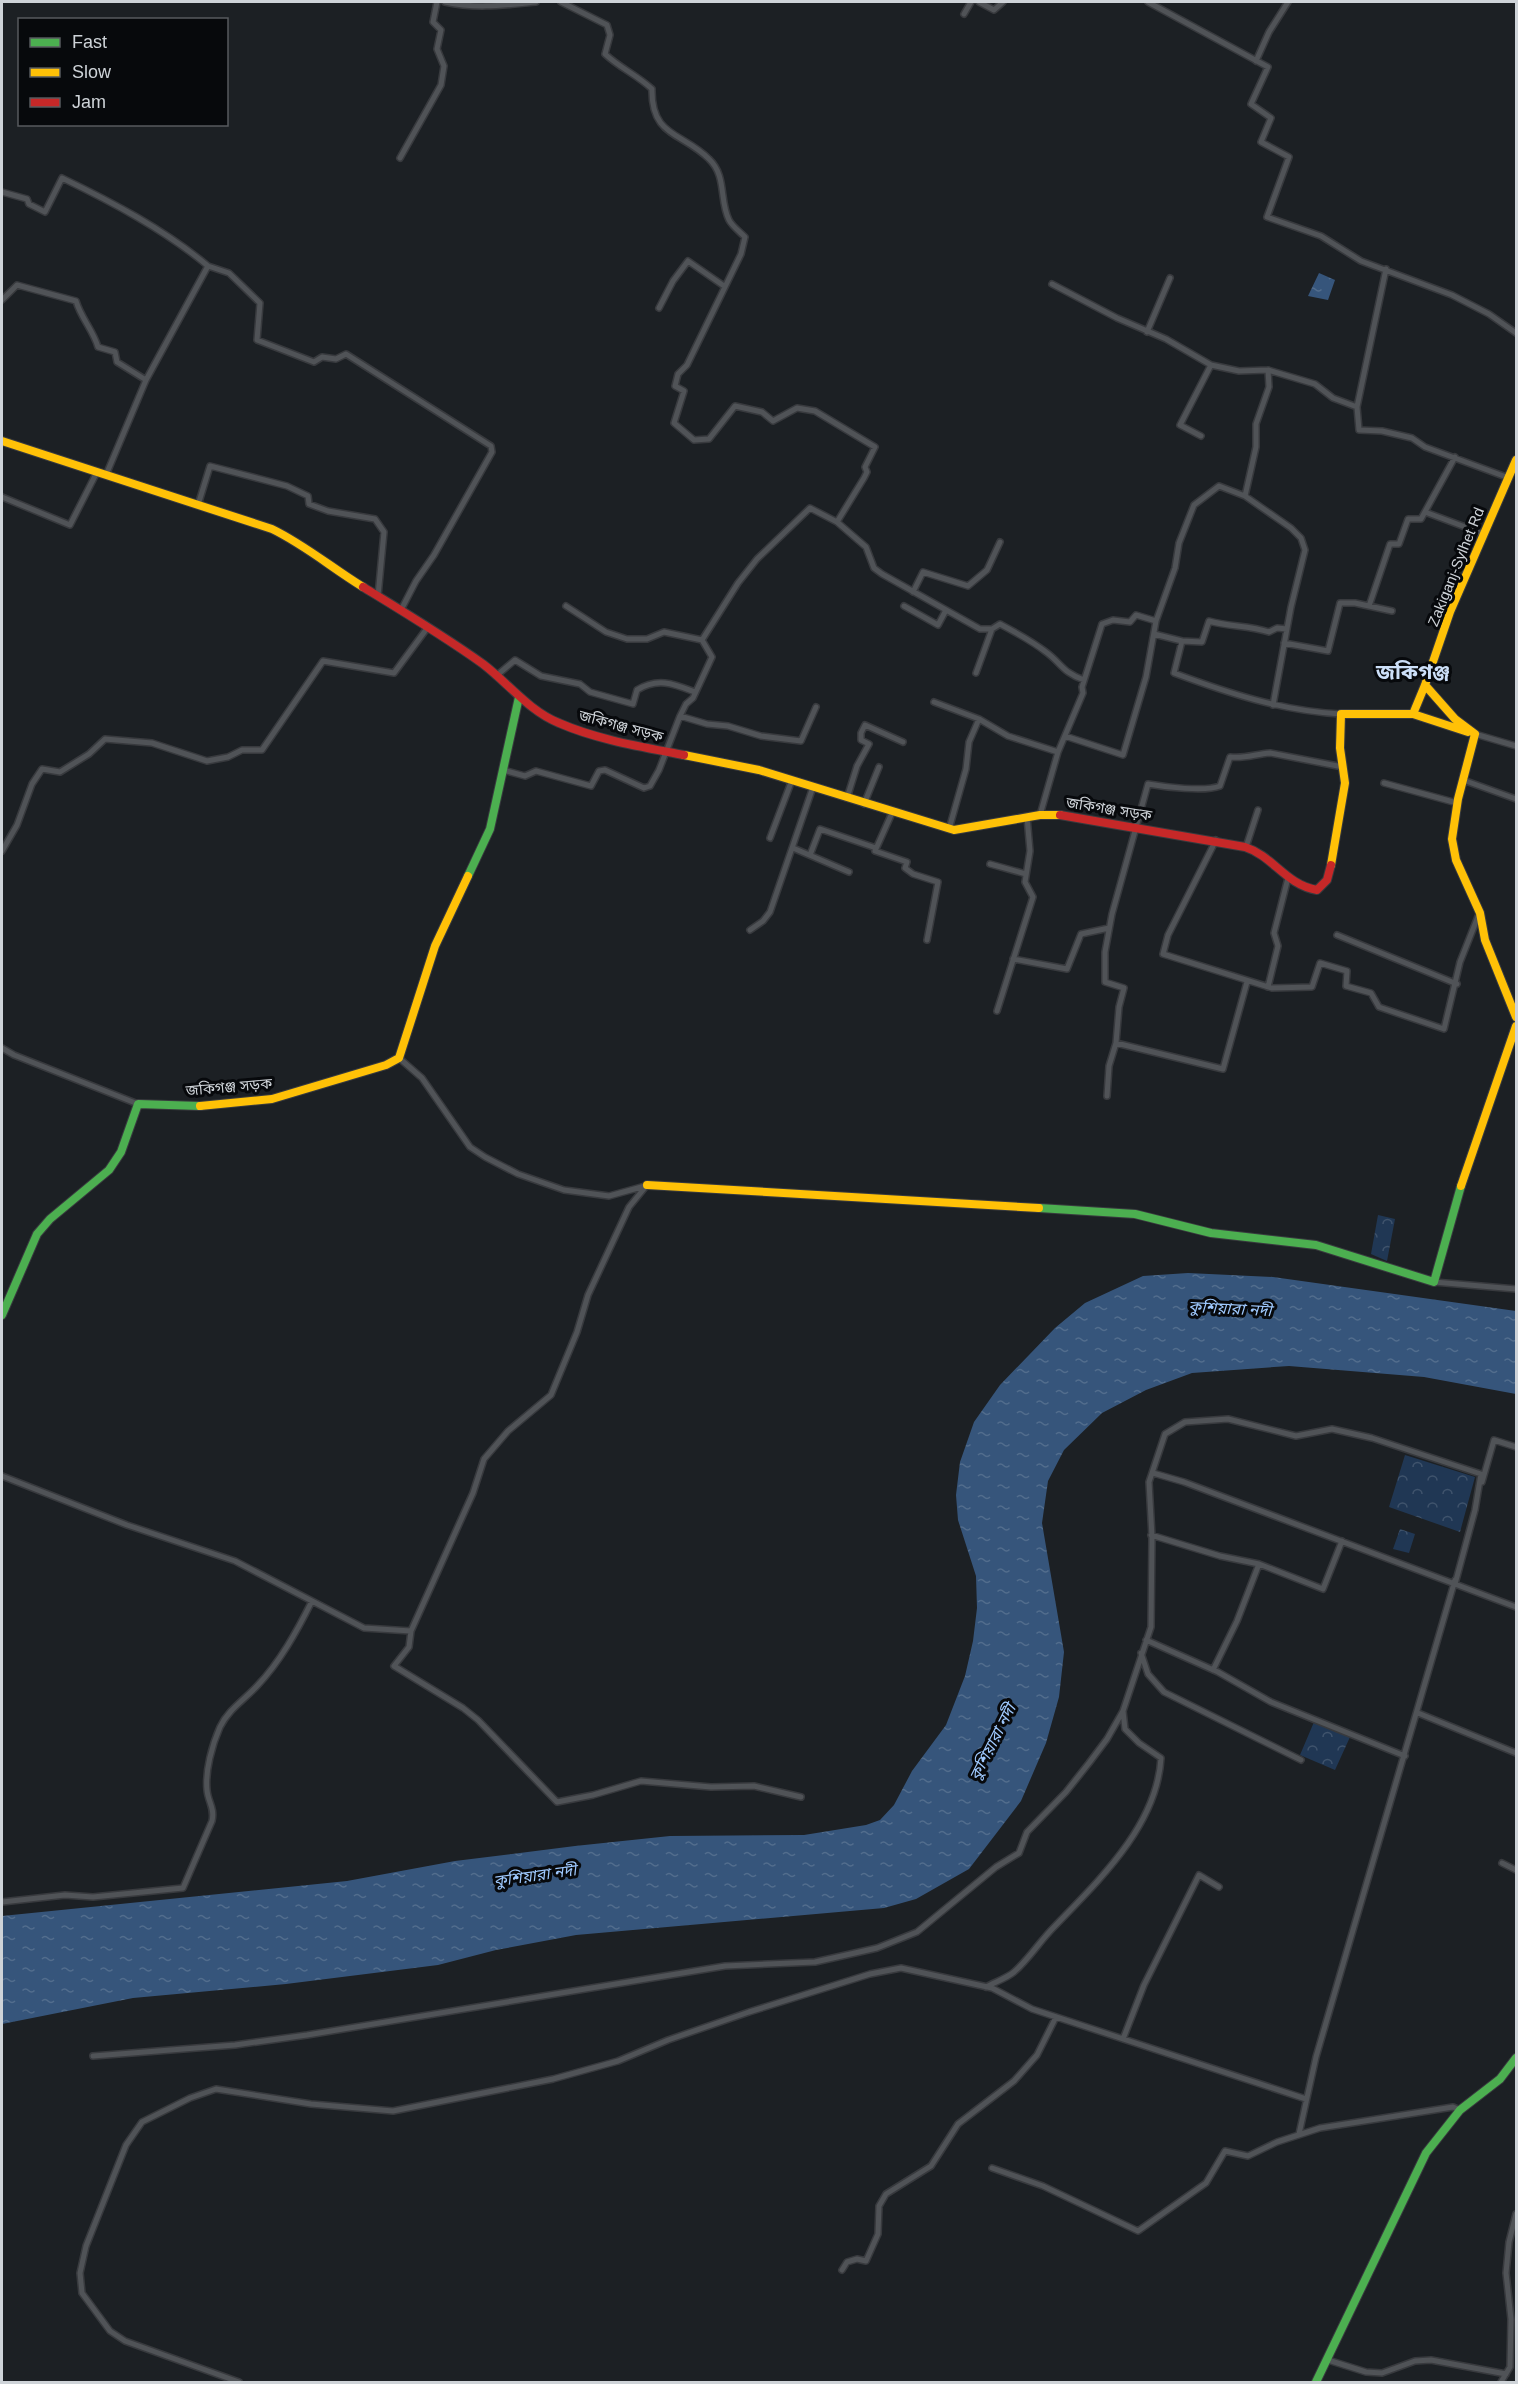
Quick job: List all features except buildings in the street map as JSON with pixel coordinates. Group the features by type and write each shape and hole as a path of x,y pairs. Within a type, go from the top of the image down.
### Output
{"main road":[{"name":"জকিগঞ্জ সড়ক","path":"2,441 272,529 290,538 331,568 428,627 496,676 519,697 558,723 634,745 759,770 949,829 1057,814 1216,840 1246,847 1306,890 1317,890 1327,880 1335,850 1345,783 1341,714"},
{"name":"Zakiganj-Sylhet Rd","path":"1425,685 1450,612 1516,460"},
{"path":"1413,714 1425,685 1455,719 1475,734"},
{"path":"399,1058 435,946 490,829 519,697"},
{"path":"1341,714 1413,714 1475,734"},
{"path":"1475,734 1457,803 1452,839 1456,860 1480,913 1485,940 1516,1017"},
{"path":"646,1185 1135,1214 1211,1233 1316,1245 1434,1282 1468,1162 1516,1026"},
{"name":"জকিগঞ্জ সড়ক","path":"138,1104 199,1106 272,1099 387,1065 399,1058"},
{"path":"2,1315 37,1234 50,1219 109,1170 121,1152 138,1104"},
{"path":"1316,2382 1426,2152 1460,2110 1500,2079 1516,2058"}],"street":[{"path":"400,158 441,85 444,66 437,49 441,30 433,22 437,2"},
{"path":"445,2 476,8 499,3 537,2"},
{"path":"561,2 608,25 610,34 605,54 620,68 639,77 652,89 652,107 663,129 710,159 722,179 729,220 744,237 741,254 687,365 678,374 675,386 684,391 674,423 694,440 709,439 735,406 748,407 762,412 773,421 797,408 815,411 826,416 875,447 865,467 867,472 864,478 837,522"},
{"path":"964,14 971,2"},
{"path":"979,2 994,10 1003,2"},
{"path":"1148,2 1268,67 1252,102 1253,106 1271,118 1261,142 1289,157 1267,217 1321,237 1361,261 1452,294 1489,314 1516,333"},
{"path":"1256,61 1269,32 1288,2"},
{"path":"2,192 27,199 29,204 45,212 62,178 117,207 193,253 208,266 229,273 260,303 257,340 314,362 322,357 336,359 346,354 491,446 492,452 401,610"},
{"path":"659,308 673,281 688,261 724,286"},
{"path":"106,475 146,380 208,266"},
{"path":"1386,269 1357,407 1359,430 1382,431 1412,438 1425,447 1509,478"},
{"path":"1147,332 1170,278"},
{"path":"1052,284 1147,332 1176,344 1211,365 1239,371 1268,370 1315,384 1333,398 1357,407"},
{"path":"2,300 17,285 76,301 80,315 93,331 98,347 115,352 117,362 146,380"},
{"path":"1201,436 1179,425 1211,365"},
{"path":"1245,496 1256,447 1256,424 1269,387 1268,370"},
{"path":"1369,606 1390,544 1399,544 1408,519 1421,519 1455,457"},
{"path":"198,505 210,466 287,486 308,496 309,504 328,511 375,519 384,532 378,596"},
{"path":"2,497 70,525 98,472"},
{"path":"1065,736 1123,754 1146,677 1156,621 1174,568 1179,543 1194,504 1219,486 1258,503 1301,538 1305,550 1272,705"},
{"path":"702,640 738,583 757,560 810,508 837,522 866,547 874,568 945,612 980,629 992,629 1000,624 1014,631 1048,653 1063,670 1084,680"},
{"path":"1425,512 1484,534"},
{"path":"913,592 923,572 968,586 987,570 1000,542"},
{"path":"1284,643 1328,651 1340,603 1392,611"},
{"path":"503,770 525,776 536,771 591,786 599,771 604,770 644,788 650,786 680,716 712,657 702,640 664,632 646,639 627,639 606,632 566,606"},
{"path":"904,606 938,625 945,612"},
{"path":"1040,815 1058,752 1083,693 1084,680 1102,624 1113,620 1130,622 1136,615 1156,621"},
{"path":"1154,634 1182,641 1202,642 1209,621 1236,627 1248,625 1269,632 1277,627 1287,628"},
{"path":"2,851 17,825 32,784 42,770 60,772 89,754 105,739 152,743 207,761 228,757 242,750 262,750 323,661 394,673 428,627"},
{"path":"976,673 992,629"},
{"path":"1182,641 1173,673 1205,686 1272,705 1314,713 1341,714"},
{"path":"496,676 515,660 541,676 580,684 591,692 633,704 637,690 648,683 666,682 695,692"},
{"path":"934,702 979,719 1008,736 1058,752"},
{"path":"680,716 761,736 801,741 816,707"},
{"path":"949,829 968,762 969,742 979,719"},
{"path":"847,798 857,766 869,744 861,741 861,734 866,725 903,742"},
{"path":"1475,734 1516,746"},
{"path":"1107,1096 1109,1066 1116,1043 1119,1007 1124,988 1105,982 1105,952 1109,928 1148,784 1172,788 1212,789 1220,786 1230,757 1245,759 1270,753 1343,767"},
{"path":"864,804 879,767"},
{"path":"770,838 792,780"},
{"path":"1463,780 1516,799"},
{"path":"1384,783 1457,803"},
{"path":"750,930 763,921 770,912 813,787"},
{"path":"1246,847 1258,810"},
{"path":"892,813 875,851 907,862 905,868 913,874 938,882 927,940"},
{"path":"997,1011 1033,897 1025,882 1030,851 1027,817"},
{"path":"810,855 820,829 876,848"},
{"path":"1216,840 1168,934 1163,954 1247,982 1268,987 1312,987 1320,963 1347,971 1346,986 1371,993 1379,1006 1444,1029 1466,941 1480,913"},
{"path":"793,848 849,872"},
{"path":"990,864 1026,874"},
{"path":"1268,987 1278,946 1275,933 1288,878"},
{"path":"1013,959 1067,969 1081,934 1109,928"},
{"path":"1336,935 1456,984"},
{"path":"1116,1043 1223,1069 1247,982"},
{"path":"2,1048 14,1055 138,1104"},
{"path":"399,1058 422,1078 470,1147 507,1169 564,1190 593,1195 628,1193 646,1185"},
{"path":"646,1185 629,1207 588,1295 577,1332 551,1395 508,1431 484,1459 473,1493 411,1631 410,1647 394,1666 464,1708 557,1802 593,1795 641,1781 711,1787 754,1786 801,1797"},
{"path":"1434,1282 1516,1289"},
{"path":"93,2056 235,2045 307,2036 725,1966 815,1962 877,1948 917,1932 996,1867 1018,1853 1028,1832 1066,1792 1107,1739 1124,1711 1151,1628 1152,1535 1149,1482 1165,1434 1185,1422 1228,1419 1296,1436 1332,1429 1356,1434 1480,1473 1474,1510 1455,1584"},
{"path":"1299,2134 1305,2099 1455,1584 1494,1440 1516,1447"},
{"path":"1153,1473 1184,1482 1342,1540 1516,1607"},
{"path":"2,1476 127,1525 235,1562 364,1628 411,1631"},
{"path":"1152,1535 1220,1556 1259,1564 1323,1589 1342,1540"},
{"path":"1213,1670 1237,1621 1259,1564"},
{"path":"2,1902 65,1895 93,1897 183,1888 212,1821 214,1809 207,1794 206,1777 220,1728 233,1706 257,1686 284,1650 312,1601"},
{"path":"1146,1640 1213,1670 1271,1702 1405,1756"},
{"path":"1141,1653 1148,1674 1164,1692 1301,1760"},
{"path":"986,1986 1014,1973 1035,1947 1117,1860 1136,1831 1160,1779 1161,1758 1139,1743 1125,1729 1124,1711"},
{"path":"1418,1713 1516,1753"},
{"path":"1502,1863 1516,1870"},
{"path":"1123,2039 1144,1984 1199,1875 1219,1887"},
{"path":"239,2382 125,2341 110,2331 82,2293 80,2273 86,2246 126,2145 142,2122 190,2098 216,2089 310,2104 393,2111 553,2079 618,2061 668,2040 749,2012 870,1974 900,1968 986,1986 1032,2009 1305,2099"},
{"path":"842,2270 847,2262 857,2259 866,2261 878,2234 879,2206 886,2194 931,2166 958,2124 1014,2081 1037,2055 1056,2017"},
{"path":"992,2168 1043,2186 1138,2231 1206,2183 1225,2151 1248,2156 1299,2134 1320,2128 1453,2107 1460,2110"},
{"path":"1501,2382 1510,2367 1511,2319 1506,2273 1509,2242 1516,2214"},
{"path":"1328,2360 1366,2372 1382,2373 1415,2361 1431,2360 1506,2374"}],"green space":[{"path":"1378,1215 1395,1219 1387,1261 1371,1254"},
{"path":"1405,1455 1475,1477 1460,1532 1389,1507"},
{"path":"1400,1529 1415,1534 1409,1553 1393,1549"},
{"path":"1314,1722 1350,1737 1335,1770 1300,1755"}],"water":[{"path":"1319,273 1335,280 1328,300 1308,296"},
{"name":"কুশিয়ারা নদী","path":"1188,1273 1273,1277 1516,1311 1516,1394 1424,1377 1289,1366 1192,1373 1146,1390 1102,1413 1064,1450 1048,1481 1042,1523 1064,1652 1059,1697 1046,1743 1021,1801 969,1869 916,1899 884,1908 576,1935 496,1950 438,1965 286,1984 133,1998 2,2024 2,1916 347,1881 455,1861 575,1846 670,1836 804,1835 866,1825 880,1820 894,1805 912,1771 946,1725 965,1676 977,1608 976,1576 958,1520 956,1495 960,1462 974,1422 1000,1385 1055,1328 1085,1303 1143,1276"}],"traffic: fast":[{"path":"468,876 490,829 519,697"},
{"path":"2,1315 37,1234 50,1219 109,1170 121,1152 138,1104 200,1106"},
{"path":"1039,1208 1135,1214 1211,1233 1316,1245 1434,1282 1461,1186"},
{"path":"1316,2382 1426,2153 1460,2110 1500,2079 1516,2058"}],"traffic: slow":[{"path":"2,441 272,529 296,542 363,587"},
{"path":"1425,685 1450,612 1516,460"},
{"path":"1331,865 1345,783 1340,748 1341,714 1413,714 1425,685"},
{"path":"1425,685 1455,719 1475,734"},
{"path":"1413,714 1468,732"},
{"path":"1475,734 1458,799 1452,839 1456,860 1480,913 1485,940 1516,1017"},
{"path":"684,755 759,770 954,830 1040,815 1060,815"},
{"path":"200,1106 272,1099 386,1065 399,1058 435,946 468,876"},
{"path":"1461,1186 1516,1026"},
{"path":"647,1185 1039,1208"}],"traffic: jam":[{"path":"363,587 483,664 528,704 548,718 605,738 684,755"},
{"path":"1060,815 1245,847 1264,857 1288,877 1317,890 1327,880 1331,865"}],"district":[{"name":"জকিগঞ্জ","path":"1413,672"}]}
